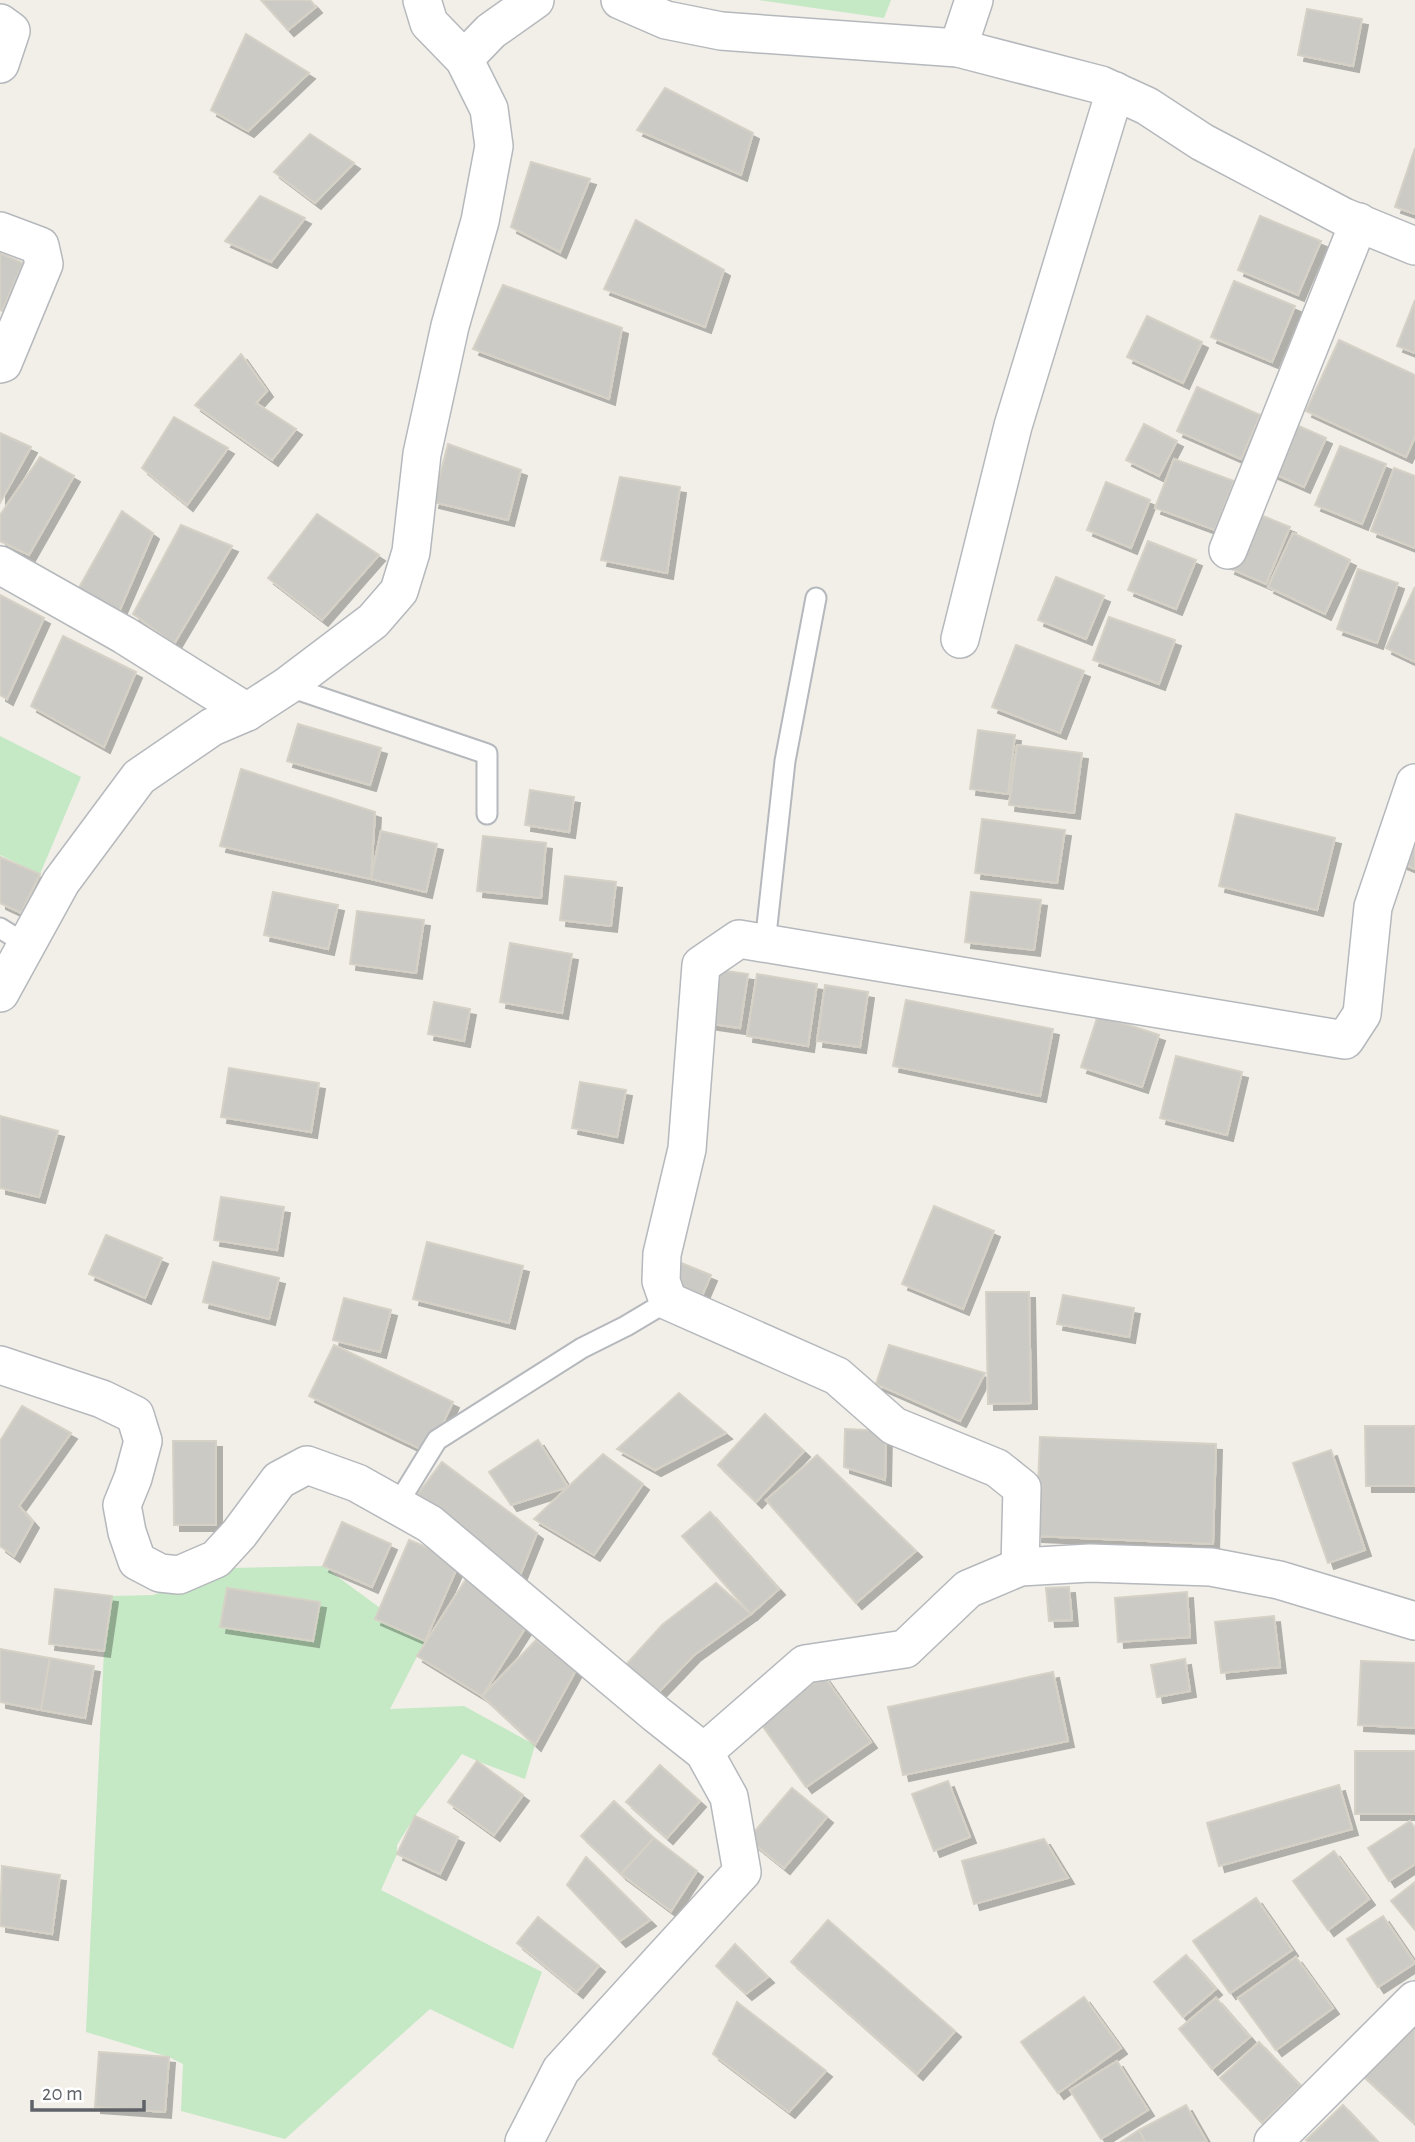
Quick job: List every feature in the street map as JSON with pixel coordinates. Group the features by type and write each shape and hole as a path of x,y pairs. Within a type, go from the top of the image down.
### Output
{"street":[{"path":"0,993 13,937 61,882 139,777 212,727 247,712 287,686 373,621 399,592 411,552 422,454 450,326 480,221 494,146 489,109 464,59 429,23 422,0"},
{"path":"464,59 491,31 535,0"},
{"path":"620,0 666,20 721,31 958,48 1101,85 1147,106 1202,142 1359,222 1415,246"},
{"path":"958,48 974,0"},
{"path":"0,23 10,31 0,64"},
{"path":"960,639 1013,426 1115,91"},
{"path":"1228,550 1359,222"},
{"path":"0,231 40,246 44,264 3,363 0,364"},
{"path":"0,565 124,635 247,712"},
{"path":"1020,1567 1022,1488 997,1468 894,1426 837,1376 668,1301 661,1281 662,1254 687,1149 701,965 739,939 1345,1040 1362,1014 1373,907 1415,783"},
{"path":"0,1365 102,1399 135,1415 143,1441 122,1505 127,1532 138,1561 160,1573 179,1575 216,1559 239,1534 279,1480 307,1465 357,1483 430,1524 704,1752 729,1797 742,1872 561,2070 524,2142"},
{"path":"704,1752 804,1664 905,1649 968,1589 1020,1567 1090,1563 1211,1567 1279,1580 1415,1621"},
{"path":"1273,2142 1415,2000"}],"lane":[{"path":"765,944 785,761 816,598"},
{"path":"287,686 487,754 487,814"},
{"path":"397,1505 438,1440 582,1348 668,1301"}],"green space":[{"path":"758,0 891,0 884,18"},
{"path":"0,736 81,777 40,874 0,855"},
{"path":"323,1566 425,1641 390,1709 464,1706 535,1745 525,1779 462,1754 415,1816 397,1845 397,1854 381,1890 542,1972 513,2049 430,2009 285,2139 181,2111 183,2064 169,2057 86,2032 104,1651 112,1596 153,1595 232,1568"}],"building":[{"path":"261,0 310,0 316,7 288,30"},
{"path":"1307,9 1362,19 1353,66 1298,55"},
{"path":"246,34 309,73 248,131 211,110"},
{"path":"665,88 753,133 741,175 637,130"},
{"path":"310,134 354,163 315,203 274,172"},
{"path":"1415,148 1415,214 1395,207"},
{"path":"531,162 590,179 560,252 511,227"},
{"path":"260,196 305,218 271,262 225,241"},
{"path":"1260,216 1321,241 1298,295 1238,270"},
{"path":"636,220 724,270 705,327 604,289"},
{"path":"0,253 23,263 2,311 0,310"},
{"path":"1234,281 1295,306 1272,362 1211,337"},
{"path":"503,285 622,328 609,399 473,349"},
{"path":"1415,300 1415,353 1397,346"},
{"path":"1147,316 1202,342 1183,383 1127,357"},
{"path":"1339,340 1415,375 1415,437 1406,457 1306,411"},
{"path":"241,354 267,391 256,403 296,429 272,460 195,405"},
{"path":"1197,387 1260,415 1241,459 1177,431"},
{"path":"174,417 228,448 187,505 142,468"},
{"path":"1292,423 1326,438 1304,487 1270,472"},
{"path":"1144,424 1177,441 1159,476 1126,460"},
{"path":"0,433 31,447 0,503"},
{"path":"448,444 521,470 508,520 433,502"},
{"path":"1340,446 1386,464 1362,524 1315,505"},
{"path":"40,457 74,476 29,555 0,541 0,515"},
{"path":"1174,459 1234,481 1215,530 1155,508"},
{"path":"1394,468 1415,476 1415,548 1371,531"},
{"path":"620,477 680,487 667,573 601,560"},
{"path":"1106,482 1150,500 1131,548 1087,530"},
{"path":"122,511 153,533 119,612 76,593"},
{"path":"1253,512 1290,527 1266,584 1229,568"},
{"path":"317,514 379,555 322,620 268,578"},
{"path":"181,525 232,546 174,644 133,614"},
{"path":"1293,533 1350,560 1325,614 1268,587"},
{"path":"1148,541 1196,560 1176,609 1128,590"},
{"path":"1358,569 1398,583 1377,643 1337,629"},
{"path":"1056,577 1104,596 1086,639 1038,620"},
{"path":"1415,587 1415,662 1386,648"},
{"path":"0,595 44,618 7,699 0,695"},
{"path":"1109,617 1175,640 1159,684 1093,660"},
{"path":"63,636 136,672 104,747 31,706"},
{"path":"1016,645 1084,671 1060,733 992,707"},
{"path":"298,724 381,748 370,785 287,761"},
{"path":"978,730 1015,735 1008,794 970,789"},
{"path":"1017,745 1082,753 1074,813 1009,805"},
{"path":"241,769 375,812 371,879 220,846"},
{"path":"530,790 574,797 569,832 525,825"},
{"path":"1236,814 1335,838 1317,910 1219,886"},
{"path":"1415,817 1415,869 1394,860"},
{"path":"982,819 1065,830 1057,883 975,873"},
{"path":"381,831 437,844 426,892 371,879"},
{"path":"483,836 546,843 541,898 477,891"},
{"path":"0,857 40,874 21,913 0,903"},
{"path":"565,876 616,882 611,926 560,920"},
{"path":"273,892 338,905 328,949 264,935"},
{"path":"971,892 1041,900 1034,950 965,942"},
{"path":"357,911 424,920 416,973 350,964"},
{"path":"510,943 572,954 562,1013 500,1002"},
{"path":"686,965 748,974 740,1028 678,1019"},
{"path":"757,974 817,984 808,1046 747,1036"},
{"path":"825,985 868,992 860,1047 817,1041"},
{"path":"906,1000 1053,1029 1040,1096 893,1066"},
{"path":"434,1002 470,1009 464,1041 428,1034"},
{"path":"1098,1015 1159,1035 1142,1087 1081,1067"},
{"path":"1176,1056 1242,1072 1227,1135 1160,1118"},
{"path":"229,1068 319,1083 311,1132 221,1117"},
{"path":"580,1082 626,1090 617,1137 572,1128"},
{"path":"0,1116 58,1131 39,1197 0,1188"},
{"path":"221,1197 284,1207 277,1250 214,1240"},
{"path":"934,1206 994,1231 963,1309 902,1284"},
{"path":"106,1235 162,1258 145,1298 89,1274"},
{"path":"427,1242 523,1266 509,1323 413,1299"},
{"path":"669,1258 711,1275 693,1317"},
{"path":"213,1262 279,1278 269,1319 203,1302"},
{"path":"986,1292 1029,1292 1031,1403 988,1404"},
{"path":"1063,1295 1134,1308 1129,1337 1057,1324"},
{"path":"344,1298 391,1310 380,1352 333,1340"},
{"path":"334,1345 453,1402 429,1453 309,1396"},
{"path":"889,1345 985,1373 960,1421 876,1384"},
{"path":"679,1393 726,1433 655,1470 617,1449"},
{"path":"22,1406 71,1433 19,1506 33,1522 14,1556 0,1546 0,1441"},
{"path":"765,1414 804,1451 756,1502 718,1465"},
{"path":"1365,1426 1415,1426 1415,1486 1366,1486"},
{"path":"845,1429 886,1431 885,1480 844,1467"},
{"path":"1040,1437 1216,1444 1213,1544 1036,1536"},
{"path":"538,1440 568,1487 511,1505 489,1472"},
{"path":"173,1441 216,1441 216,1525 174,1525"},
{"path":"1331,1450 1365,1550 1328,1563 1293,1463"},
{"path":"603,1454 643,1484 594,1555 534,1519"},
{"path":"817,1455 916,1551 856,1603 766,1500"},
{"path":"442,1462 537,1533 519,1578 414,1499"},
{"path":"710,1512 779,1589 751,1614 682,1536"},
{"path":"342,1522 391,1544 372,1587 323,1566"},
{"path":"409,1540 460,1561 425,1641 375,1619"},
{"path":"466,1579 531,1619 482,1696 417,1656"},
{"path":"716,1583 751,1614 694,1655 656,1695 622,1669 662,1625"},
{"path":"1069,1587 1072,1620 1049,1621 1046,1588"},
{"path":"227,1588 320,1602 313,1641 220,1627"},
{"path":"55,1589 112,1596 104,1651 49,1644"},
{"path":"1187,1592 1190,1637 1118,1642 1115,1598"},
{"path":"1274,1616 1280,1667 1221,1673 1215,1622"},
{"path":"536,1640 576,1670 535,1745 482,1696"},
{"path":"0,1649 50,1658 41,1710 0,1702"},
{"path":"50,1658 94,1666 85,1718 41,1710"},
{"path":"1185,1659 1190,1691 1157,1697 1151,1665"},
{"path":"1361,1661 1415,1663 1415,1728 1358,1725"},
{"path":"1053,1672 1068,1741 903,1775 888,1707"},
{"path":"824,1676 871,1742 806,1787 759,1721"},
{"path":"1355,1751 1415,1751 1415,1814 1355,1814"},
{"path":"477,1761 523,1795 494,1835 448,1802"},
{"path":"660,1765 700,1801 667,1838 626,1802"},
{"path":"948,1781 970,1837 934,1851 912,1794"},
{"path":"1339,1785 1352,1829 1219,1866 1207,1823"},
{"path":"792,1788 827,1817 784,1868 748,1839"},
{"path":"614,1801 654,1838 621,1874 581,1836"},
{"path":"415,1816 458,1837 440,1874 397,1854"},
{"path":"1410,1821 1415,1828 1415,1864 1389,1881 1368,1848"},
{"path":"654,1838 697,1871 671,1911 621,1874"},
{"path":"1044,1839 1068,1878 974,1904 962,1861"},
{"path":"1334,1851 1369,1899 1328,1930 1293,1881"},
{"path":"586,1857 650,1920 620,1941 567,1885"},
{"path":"2,1866 60,1875 52,1934 0,1926"},
{"path":"1415,1882 1415,1930 1391,1901"},
{"path":"1256,1898 1292,1950 1230,1993 1193,1941"},
{"path":"1383,1916 1415,1963 1378,1987 1347,1939"},
{"path":"538,1917 599,1966 577,1992 517,1943"},
{"path":"828,1920 955,2031 917,2074 791,1962"},
{"path":"735,1944 768,1977 746,1994 716,1966"},
{"path":"1186,1955 1216,1989 1183,2017 1154,1982"},
{"path":"1296,1957 1333,2008 1276,2050 1238,1998"},
{"path":"1084,1997 1121,2048 1058,2093 1021,2042"},
{"path":"1216,1998 1250,2037 1212,2069 1179,2029"},
{"path":"737,2002 826,2071 789,2112 713,2054"},
{"path":"1415,2012 1415,2122 1414,2123 1359,2072"},
{"path":"1259,2042 1301,2086 1262,2123 1220,2078"},
{"path":"99,2052 169,2057 165,2112 95,2107"},
{"path":"1117,2061 1148,2110 1101,2139 1070,2090"},
{"path":"1186,2105 1207,2142 1145,2142 1139,2130"},
{"path":"1343,2105 1378,2142 1306,2140"},
{"path":"1139,2130 1145,2142 1121,2142"}]}
